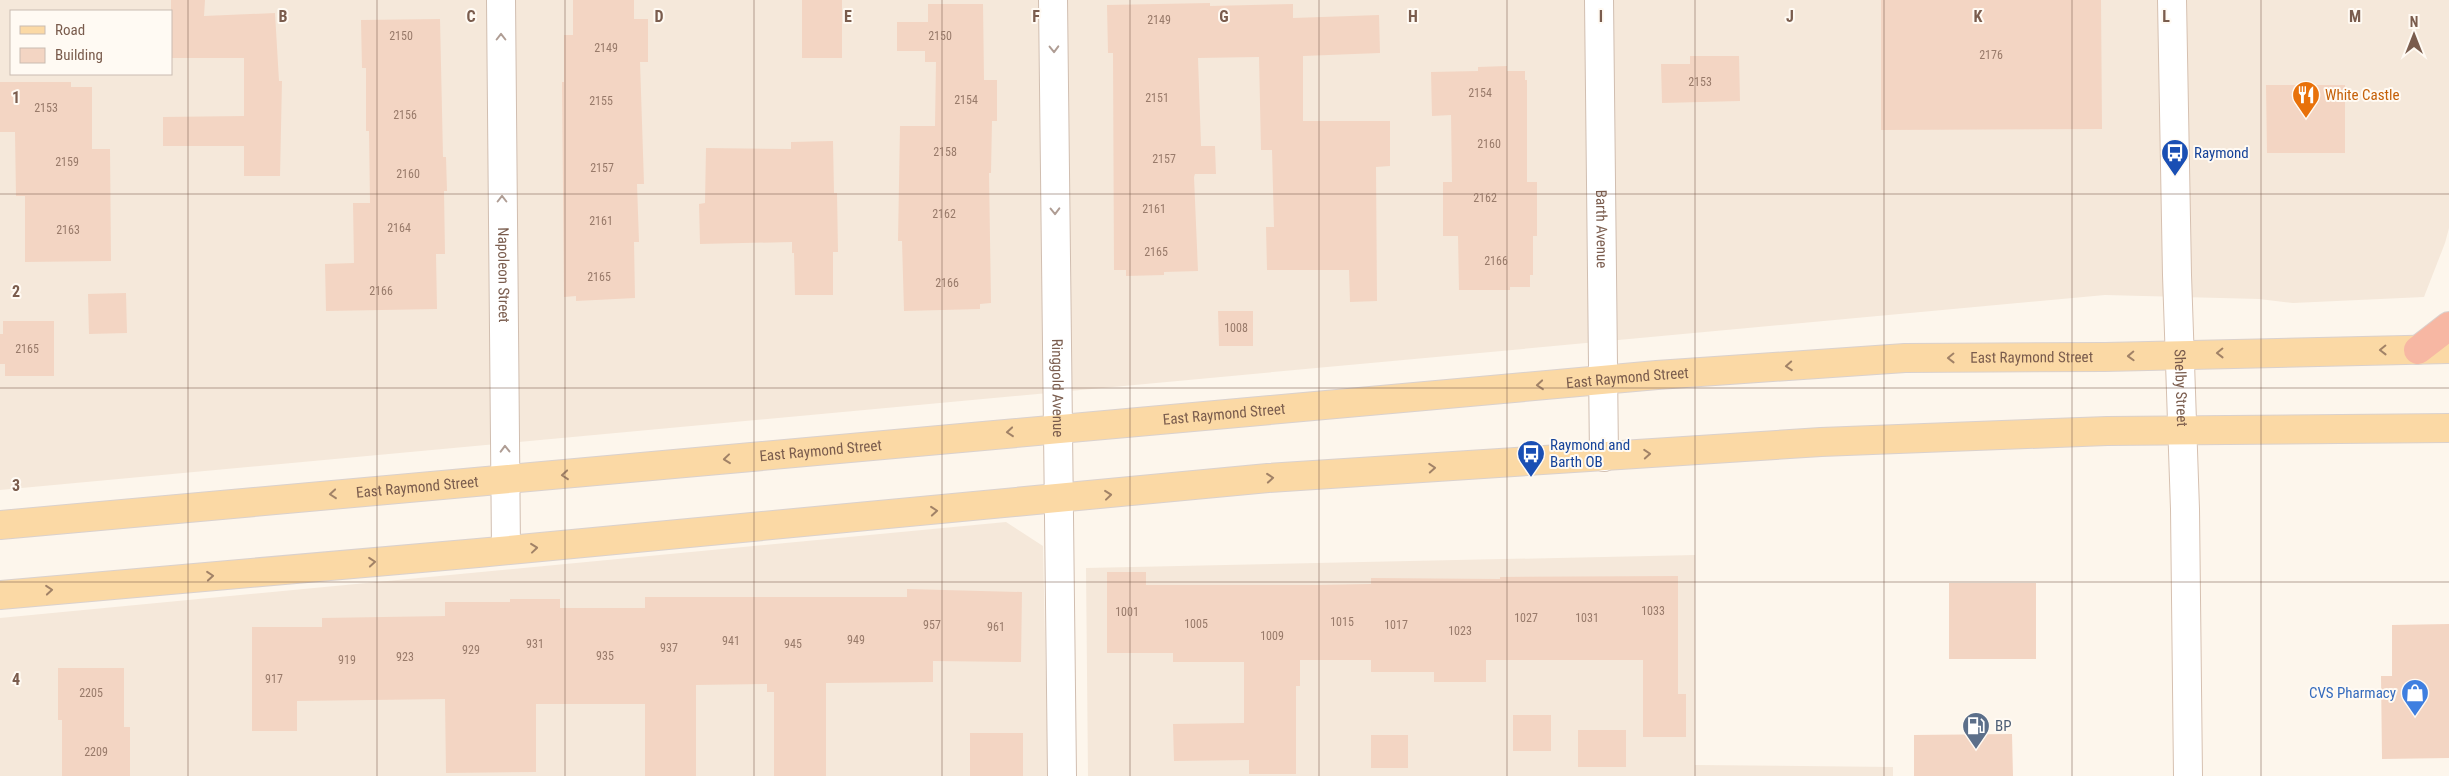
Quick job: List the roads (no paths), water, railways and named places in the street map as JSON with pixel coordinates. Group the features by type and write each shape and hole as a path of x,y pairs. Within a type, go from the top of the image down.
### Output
{"highway":[{"path":"2418,350 2449,326"}],"main road":[{"name":"East Raymond Street","path":"0,525 1603,380 1905,358 2449,349"},
{"path":"0,594 1060,500 1268,478 1831,442 2107,430 2449,428"}],"street":[{"name":"Napoleon Street","path":"501,0 506,550"},
{"name":"Ringgold Avenue","path":"1053,0 1062,776"},
{"name":"Barth Avenue","path":"1599,0 1604,456"},
{"name":"Shelby Street","path":"2172,0 2183,431 2188,776"}],"place":[{"name":"White Castle","path":"2306,119"},
{"name":"Raymond","path":"2175,177"},
{"name":"Raymond and Barth OB","path":"1531,478"},
{"name":"CVS Pharmacy","path":"2415,717"},
{"name":"BP","path":"1976,750"}]}
